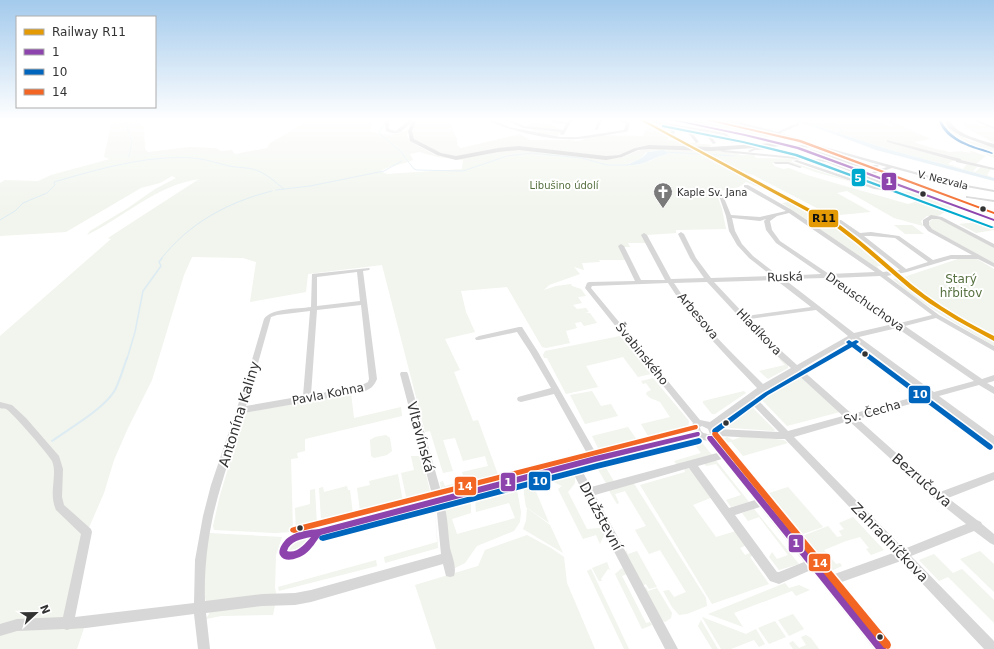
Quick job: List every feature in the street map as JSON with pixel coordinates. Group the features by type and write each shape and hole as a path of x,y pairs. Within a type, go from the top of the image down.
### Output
{"main road":[{"path":"430,149 439,154 454,158 505,149"},
{"path":"536,149 606,158 620,156 639,149"},
{"path":"745,149 756,149"},
{"path":"799,149 871,174 981,216 994,219"}],"street":[{"name":"V. Nezvala","path":"811,149 862,166 877,166"},
{"name":"V. Nezvala","path":"833,149 960,185 994,191"},
{"path":"917,149 994,169"},
{"path":"751,150 831,162 894,186 896,189 884,190 845,182 793,164 776,163"},
{"path":"809,159 808,161 795,161 873,188"},
{"path":"871,174 893,166"},
{"path":"746,186 790,211 881,274 937,316 994,349"},
{"path":"720,193 732,231 740,245 751,257 853,336 994,440"},
{"path":"968,197 994,201"},
{"path":"728,216 760,219 790,211"},
{"name":"Dreuschuchova","path":"775,215 767,221 769,230 778,242 994,391"},
{"path":"994,246 943,219 930,218 926,220 926,224 930,230 994,265"},
{"path":"839,221 905,271"},
{"name":"Hladíkova","path":"681,234 682,239 693,258 708,279 796,369 851,418"},
{"name":"Arbesova","path":"644,235 679,295 732,356 763,388"},
{"path":"859,235 881,235 900,239 933,263"},
{"path":"621,246 638,281"},
{"name":"Ruská","path":"589,284 638,281 881,274 905,271 956,256 979,257"},
{"name":"Pavla Kohna","path":"241,410 362,389 371,384 373,379 364,303 363,269 311,275 314,308"},
{"name":"Švabinského","path":"589,284 588,288 699,424"},
{"name":"Antonína Kaliny","path":"204,649 199,608 200,574 204,531 269,316 276,313 364,303"},
{"path":"307,398 314,308"},
{"path":"745,318 818,308"},
{"path":"882,649 724,455 712,432 706,424 699,424 695,428 698,434 702,437 712,432 750,396 853,336 937,316"},
{"path":"479,338 518,329 556,390 595,459"},
{"name":"Vltavínská","path":"404,374 442,513 450,572"},
{"name":"Sv. Čecha","path":"712,432 777,436 787,435 994,378"},
{"path":"521,399 556,390"},
{"name":"Zahradníčkova","path":"750,396 993,649"},
{"path":"0,405 9,407 24,420 56,459 58,469 57,497 60,507 86,532 67,624"},
{"name":"Bezručova","path":"851,418 939,497 977,525 994,540"},
{"path":"319,532 595,459 698,434"},
{"path":"589,492 724,455"},
{"path":"691,464 774,577 779,578 813,564"},
{"name":"Družstevní","path":"574,465 672,649"},
{"path":"939,497 994,476"},
{"path":"727,513 762,502"},
{"path":"828,582 902,555 977,525"},
{"path":"0,630 17,625 67,624 263,600 295,599 311,596 447,558"}],"green space":[{"name":"Libušino údolí","path":"106,149 145,149 148,152 171,149 218,149 221,151 232,150 235,154 260,149 425,149 434,154 452,158 518,149 606,159 623,157 644,149 714,150 736,152 740,155 754,155 756,158 805,159 793,160 791,162 863,185 815,172 794,164 773,163 774,166 783,169 789,168 807,175 908,204 918,201 904,196 896,191 911,192 953,208 938,216 927,216 921,221 923,226 894,218 847,191 837,193 871,212 839,215 840,217 836,218 753,175 713,159 778,195 746,182 739,187 716,192 722,209 726,229 676,230 676,233 646,235 649,243 628,243 630,247 624,247 629,260 599,260 600,262 582,263 584,270 574,267 580,274 549,285 544,290 556,286 571,284 572,286 581,289 586,296 578,297 582,303 573,305 577,309 586,308 589,312 585,313 590,313 597,323 584,326 581,322 575,323 577,328 566,331 570,343 546,348 542,347 507,287 461,291 466,312 475,332 445,339 460,370 454,372 473,421 478,420 500,480 467,489 462,472 488,466 485,456 463,461 455,438 443,440 453,471 443,473 430,431 425,432 382,265 308,274 306,292 250,302 256,262 243,258 192,257 184,275 152,380 114,460 104,493 87,532 67,623 86,622 77,649 0,649 0,336 111,239 108,238 199,179 184,182 141,202 101,228 87,235 90,231 128,208 155,189 176,178 172,176 160,183 141,188 66,232 0,236 0,183 5,180 38,181 51,175 110,159 104,157","holes":["652,151 667,154 638,165 628,164 642,158 645,153","419,152 438,157 463,160 462,169 387,174 380,171 388,167 413,160 410,154"]},
{"path":"432,149 518,149 458,157"},
{"path":"538,149 640,149 620,155 596,157"},
{"path":"888,149 939,149 949,152 960,151 970,153 971,152 969,151 972,151 986,156 976,164 958,160 948,164 963,169 967,164 978,166 973,171 975,172 981,167 991,169 987,175 994,178"},
{"path":"975,149 994,149 991,151 994,152 994,158"},
{"path":"788,202 845,233 885,266 877,266 880,271 782,203"},
{"path":"933,219 940,219 994,248 994,263 930,228 928,223"},
{"path":"977,222 994,228 994,230 976,233 959,224"},
{"path":"894,225 912,225 924,234 905,234"},
{"name":"Starý hřbitov","path":"961,258 977,259 994,269 994,337 942,309 902,278 906,276 912,280 907,276"},
{"path":"897,278 951,317 994,341 994,346 916,298 893,279"},
{"path":"620,336 651,374 638,377 623,357 586,366 598,387 566,394 547,358 544,358 543,355 545,351"},
{"path":"781,358 788,364 788,368 768,379 759,371 785,365 779,359"},
{"path":"798,375 840,412 787,426 760,398"},
{"path":"653,378 689,421 688,428 651,438 648,436 641,424 670,417 660,402 650,398 646,394 651,390 646,383 643,384 641,381"},
{"path":"592,391 601,406 611,404 618,416 585,424 570,395"},
{"path":"744,391 746,393 715,414 712,414 703,403 703,401"},
{"path":"351,393 354,418 401,407 402,416 305,439 305,451 297,453 298,458 291,459 293,532 275,533 214,530 213,526 220,495 244,416 248,412"},
{"path":"749,404 775,430 774,431 731,428 721,425 727,420 745,413 743,412"},
{"path":"628,427 637,440 634,444 600,452 592,436"},
{"path":"386,435 390,438 392,451 387,455 374,458 371,456 370,440 375,437"},
{"path":"743,436 784,440 788,443 743,456 731,442 723,444 720,440 727,437 733,440"},
{"path":"700,440 712,455 677,465 674,461 701,453 695,445 620,465 618,460"},
{"path":"411,456 418,456 422,458 430,491 426,496 407,501 401,473 414,470"},
{"path":"715,459 749,502 731,507 726,500 741,495 716,464 706,466 703,462"},
{"path":"615,461 617,465 606,468 615,483 607,485 596,466"},
{"path":"684,468 689,468 713,497 693,505 716,537 736,531 747,545 740,548 745,555 752,552 754,555 750,557 769,584 712,604 640,485 685,472"},
{"path":"567,471 571,472 575,477 575,483 568,492 587,529 600,528 605,533 600,544 596,535 583,539 558,489 562,486 543,477"},
{"path":"398,474 403,502 363,513 360,511 357,488 370,485 369,481"},
{"path":"443,481 445,486 462,481 464,489 452,492 444,491 441,489 440,482"},
{"path":"532,482 549,523 526,507 524,486"},
{"path":"633,482 706,598 707,606 687,614 679,615 672,607 663,591 669,590 674,597 686,592 660,550 649,554 635,530 646,526 625,491 615,494 619,503 617,504 608,489"},
{"path":"516,484 521,512 520,522 514,531 477,546 465,563 453,569 445,505 457,498 471,498 471,513 452,519 457,534 515,518 509,503 476,512 475,498 506,490"},
{"path":"347,486 348,490 350,490 353,514 322,522 319,488 323,487 324,492"},
{"path":"788,487 823,527 803,534 769,493"},
{"path":"315,489 317,525 296,531 295,508 310,504 310,490"},
{"path":"429,508 435,510 438,548 385,563 384,557 437,542 435,511 433,510 379,525 380,521"},
{"path":"527,508 550,525 563,553 523,529 526,521"},
{"path":"754,509 799,564 779,570 769,557 772,552 777,559 788,555 759,517 748,521 742,513"},
{"path":"853,517 884,550 871,555 866,549 869,548 860,537 846,541 824,550 836,564 840,563 842,566 829,572 800,537 828,526 837,537 842,536 839,531 844,529 839,523"},
{"path":"366,523 370,524 371,528 333,536 335,531"},
{"path":"209,533 282,537 276,555 275,588 277,596 206,601 204,578"},
{"path":"527,535 564,557 567,583 595,649 436,649 415,585 478,566 485,550"},
{"path":"305,538 307,539 307,542 299,550 293,553 288,552 287,547 292,542"},
{"path":"626,550 628,554 637,551 657,587 649,589 646,584 642,586 625,552"},
{"path":"980,551 994,564 994,592 960,559"},
{"path":"934,554 953,573 962,569 994,600 994,623 948,577 939,581 919,560"},
{"path":"376,560 377,566 279,591 278,587"},
{"path":"607,562 610,570 608,569 601,579 602,581 599,581 592,568"},
{"path":"622,568 627,574 622,576 646,623 650,622 652,625 642,629 615,574"},
{"path":"591,569 629,649 624,649 587,571"},
{"path":"785,583 789,588 799,585 810,590 796,596 792,591 734,613 743,627 708,614"},
{"path":"646,587 648,591 657,588 672,613 671,618 665,622 661,620 643,588"},
{"path":"275,605 273,615 221,616 206,619 210,612"},
{"path":"793,614 804,629 789,636 778,620"},
{"path":"702,617 746,634 756,629 765,644 759,647 754,640 731,649 721,649"},
{"path":"701,620 718,649 712,649 698,626"},
{"path":"775,621 786,637 769,644 758,628"},
{"path":"806,635 811,638 819,649 793,649 789,643 793,641 799,648 806,645 801,637"}],"shaded area":[{"path":"874,149 888,149 994,178 994,181"},
{"path":"664,150 668,154 644,163 627,165 642,158 648,152"}],"waterway":[{"path":"129,157 130,149"},
{"path":"398,149 414,169 417,170 463,171 507,156 531,153 582,158 607,165 628,165"},
{"path":"665,152 735,156"},
{"path":"0,220 15,211 23,203 47,193 55,185 54,182 123,164 158,159 193,158 229,166 253,169 267,176 284,189"},
{"path":"276,190 310,186 384,171 402,161"},
{"path":"161,259 184,235 210,216 240,201 272,191"},
{"path":"127,359 135,332 143,291 161,266 159,262 162,258"},
{"path":"52,441 95,411 110,397 117,386 127,358"}],"rail line":[{"name":"R11","path":"695,149 838,226 931,302 994,339"}],"transit line":[{"name":"5","path":"773,149 796,155 992,227"},
{"name":"1","path":"802,149 994,220"},
{"name":"14","path":"822,149 994,213"},
{"name":"10","path":"981,149 992,153"},
{"name":"10","path":"849,342 990,447"},
{"name":"10","path":"715,431 766,394 856,342"},
{"name":"14","path":"294,530 695,427"},
{"name":"1","path":"319,532 595,459 697,434"},
{"name":"14","path":"715,434 887,645"},
{"name":"1","path":"710,438 882,649"},
{"name":"10","path":"323,538 597,466 699,441"},
{"name":"1","path":"319,532 306,548 298,554 288,556 283,553 287,543 291,539 302,535 319,532"}],"place":[{"name":"Kaple Sv. Jana","path":"663,209"}]}
